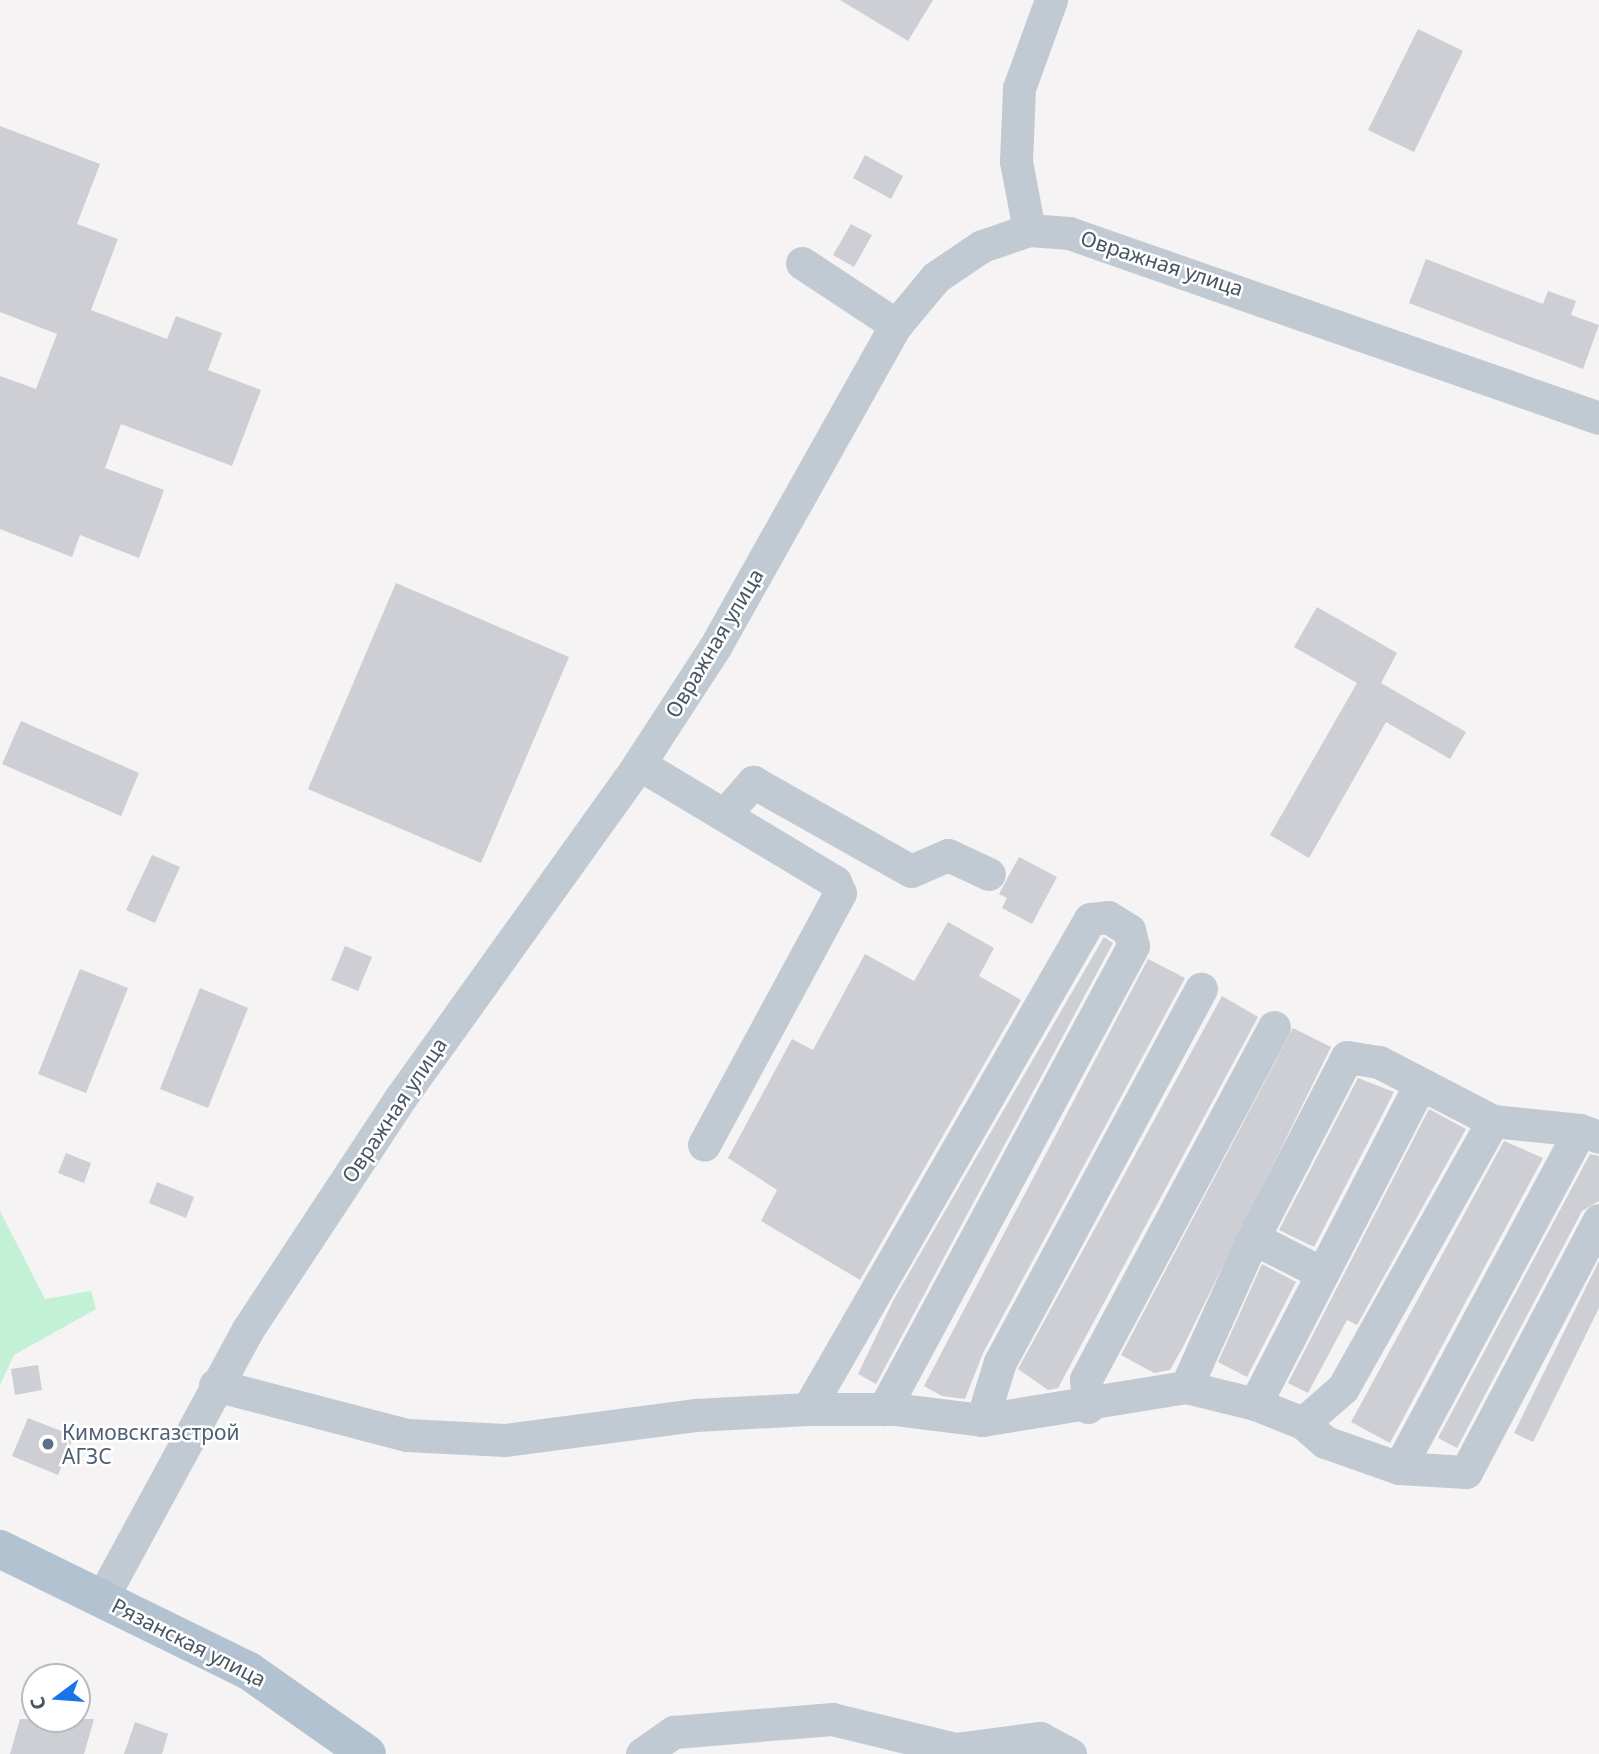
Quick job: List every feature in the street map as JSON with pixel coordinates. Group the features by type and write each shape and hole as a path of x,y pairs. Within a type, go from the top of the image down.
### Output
{"main road":[{"name":"Рязанская улица","path":"0,1549 260,1677 368,1754"}],"street":[{"path":"1029,230 1016,161 1019,88 1051,0"},
{"name":"Овражная улица","path":"102,1598 215,1385 401,1097 639,764 715,647 896,325 936,276 982,246 1029,230 1110,243 1599,418"},
{"path":"802,263 896,325"},
{"path":"639,764 835,882 840,893 704,1145"},
{"path":"724,814 753,782 911,871 948,855 989,874"},
{"path":"808,1409 1090,919 1108,917 1129,930 1133,946 884,1409"},
{"path":"982,1420 1000,1363 1201,989"},
{"path":"1088,1407 1086,1379 1274,1027"},
{"path":"1185,1387 1253,1238 1347,1058 1359,1055 1493,1121 1589,1134 1399,1468"},
{"path":"1255,1404 1320,1272 1420,1084"},
{"path":"1303,1423 1343,1388 1493,1121"},
{"path":"215,1385 407,1435 505,1440 696,1415 808,1409 884,1409 982,1420 1088,1407 1185,1387 1255,1404 1303,1423 1325,1442 1399,1468 1466,1472 1599,1220"},
{"path":"1253,1238 1320,1272"},
{"path":"642,1754 674,1732 832,1719 956,1752 1040,1738 1070,1754"}],"green space":[{"path":"0,1211 45,1299 91,1291 96,1309 14,1355 0,1385"}],"building":[{"path":"840,0 933,0 908,41"},
{"path":"1418,29 1463,51 1414,152 1368,130"},
{"path":"0,126 100,164 77,224 118,239 91,310 167,339 176,316 222,333 208,370 261,390 232,466 121,424 105,468 164,490 139,558 80,535 72,557 0,529 0,376 36,389 57,334 0,312"},
{"path":"865,155 903,176 891,199 853,178"},
{"path":"851,224 872,235 854,267 833,255"},
{"path":"1426,259 1543,304 1548,291 1576,301 1571,315 1599,325 1583,369 1409,303"},
{"path":"396,583 569,657 481,863 308,789"},
{"path":"1317,607 1397,653 1381,683 1466,732 1450,759 1386,722 1309,858 1270,835 1357,683 1294,647"},
{"path":"21,721 139,773 121,816 2,764"},
{"path":"152,855 180,867 155,923 126,910"},
{"path":"1019,857 1057,877 1032,924 1002,908 1007,898 999,894"},
{"path":"948,922 994,948 979,976 1021,1000 860,1280 761,1221 777,1190 728,1158 792,1039 813,1050 865,954 914,981"},
{"path":"1104,937 1113,943 876,1384 858,1374 894,1299"},
{"path":"345,946 372,957 358,991 331,980"},
{"path":"1148,959 1185,978 983,1353 965,1399 942,1396 924,1386"},
{"path":"80,969 128,988 86,1093 38,1074"},
{"path":"200,988 248,1008 208,1108 160,1089"},
{"path":"1222,996 1258,1017 1058,1388 1048,1390 1018,1369"},
{"path":"1293,1028 1331,1047 1184,1345 1170,1370 1154,1373 1121,1355"},
{"path":"1358,1078 1394,1092 1314,1247 1279,1230"},
{"path":"1429,1109 1466,1129 1357,1325 1347,1320 1308,1393 1288,1383"},
{"path":"1504,1141 1543,1158 1390,1443 1351,1422"},
{"path":"66,1153 91,1163 84,1183 58,1173"},
{"path":"1590,1154 1599,1156 1599,1201 1582,1211 1457,1448 1438,1438"},
{"path":"157,1182 194,1197 186,1218 149,1203"},
{"path":"1599,1261 1599,1308 1533,1442 1514,1433"},
{"path":"1262,1264 1296,1282 1247,1377 1218,1362"},
{"path":"38,1365 42,1390 15,1395 11,1369"},
{"path":"28,1418 74,1436 58,1475 12,1456"},
{"path":"20,1719 21,1733 90,1733 84,1754 10,1754"},
{"path":"135,1722 168,1734 162,1754 124,1754"}],"place":[{"name":"Кимовскгазстрой АГЗС","path":"48,1444"}]}
